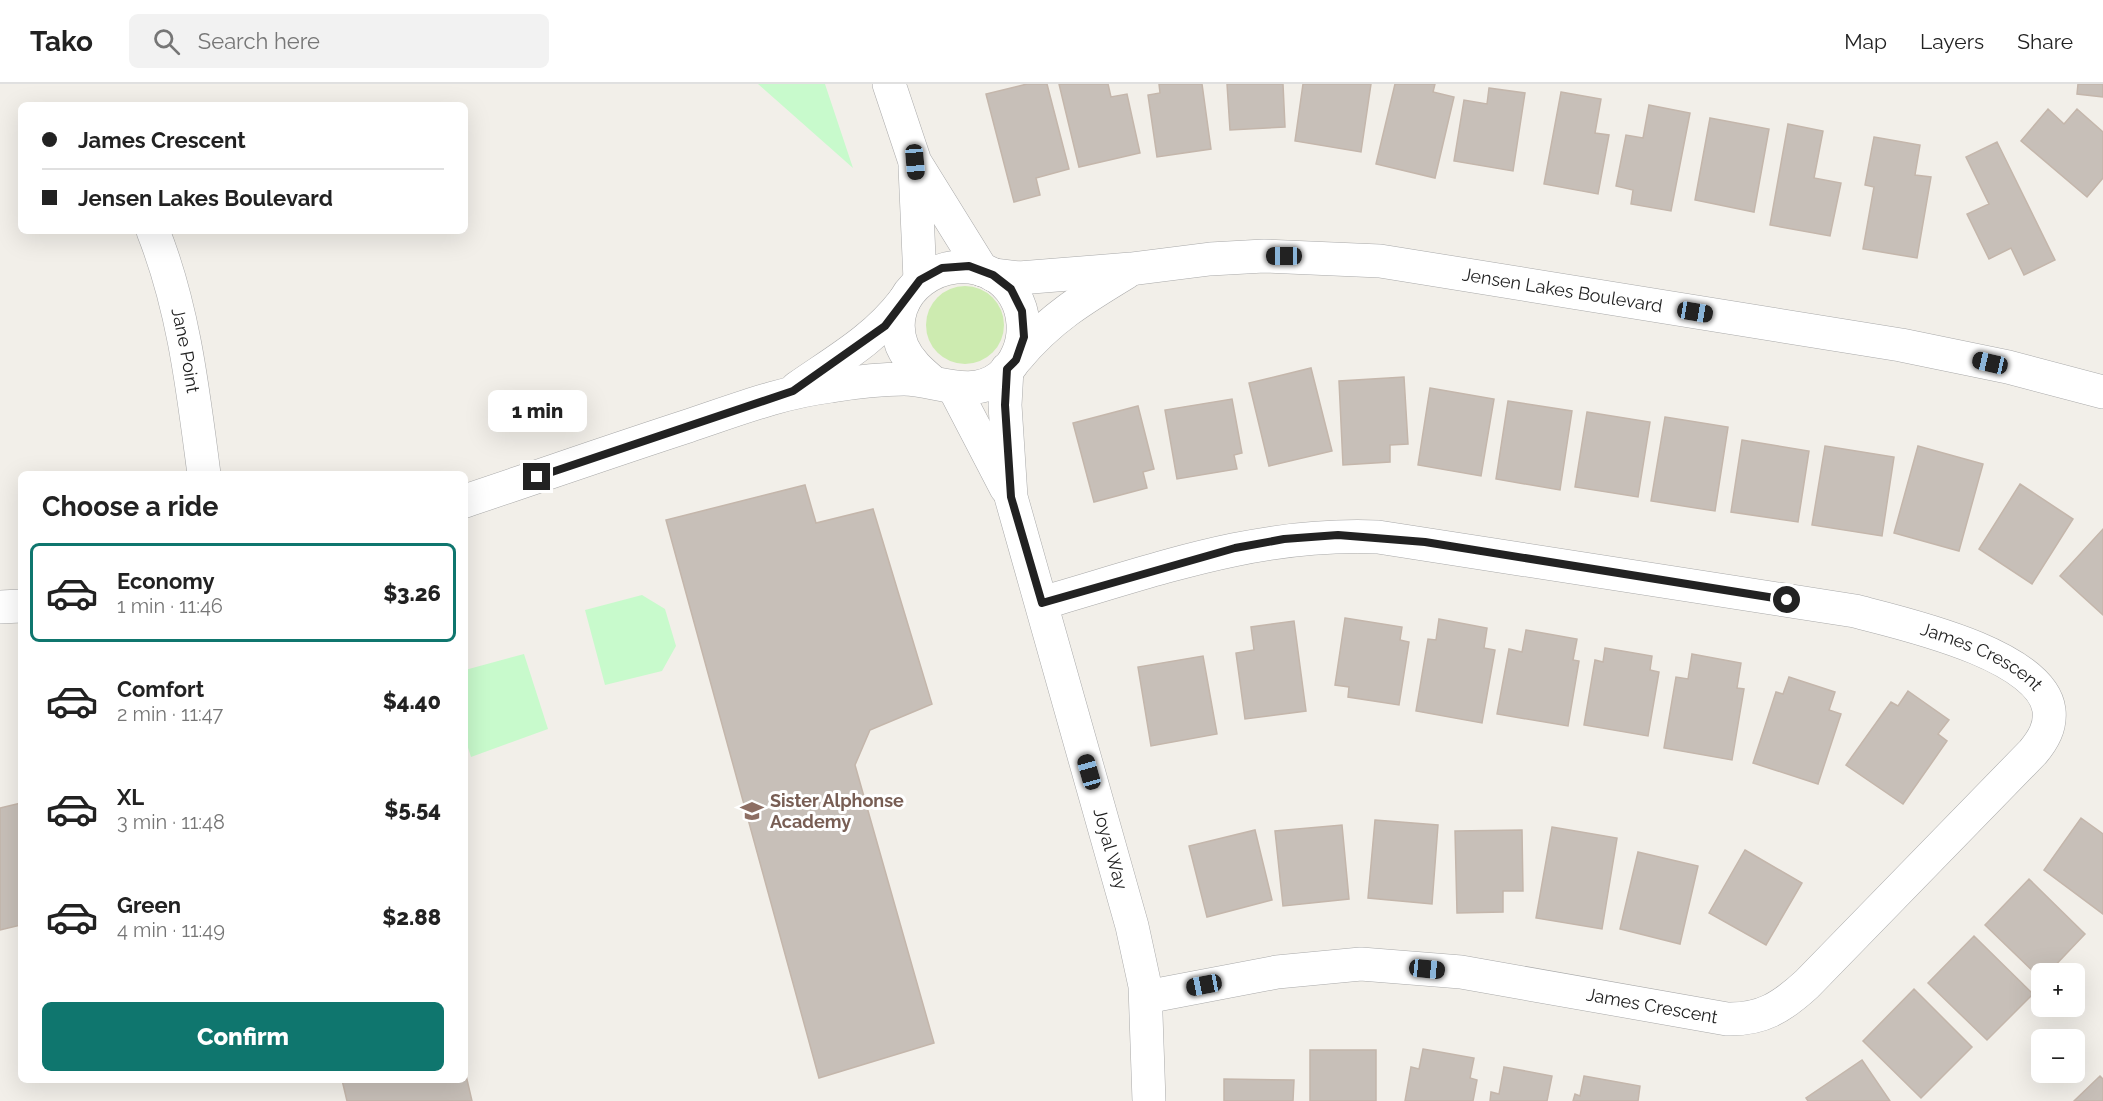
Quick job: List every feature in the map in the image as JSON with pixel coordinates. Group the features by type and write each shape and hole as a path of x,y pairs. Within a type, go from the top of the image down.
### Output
{"street":[{"path":"889,84 915,162 987,273"},
{"path":"915,162 912,290 898,321 902,345 913,366 944,386"},
{"name":"Jane Point","path":"154,234 171,282 184,336 204,471"},
{"name":"Jensen Lakes Boulevard","path":"987,273 1019,278 1131,270 1210,259 1264,256 1324,256 1380,261 1901,345 2008,367 2103,392"},
{"path":"468,500 793,391 885,379 944,386 976,387 999,378 1012,364 1024,337 1022,311 1011,289 987,273 969,266 942,268 912,290 885,326 872,337 793,391"},
{"name":"Jensen Lakes Boulevard","path":"1012,364 1038,332 1059,315 1131,270"},
{"name":"Joyal Way","path":"1012,364 1005,405 1011,497 1132,926 1146,997 1149,1101"},
{"name":"Jensen Lakes Boulevard","path":"2061,381 2103,406"},
{"name":"Joyal Way","path":"944,386 1011,497"},
{"name":"James Crescent","path":"1042,603 1235,548 1284,539 1338,535 1378,537 1855,610 1921,628 1999,658 2025,674 2039,688 2049,710 2045,736 2033,752 1807,984 1786,1003 1768,1014 1746,1020 1727,1019 1461,972 1361,964 1277,972 1146,997"},
{"path":"0,607 18,606"}],"green space":[{"path":"758,84 825,84 853,168"},
{"path":"965,286 980,289 992,298 1001,310 1004,325 1001,340 992,352 980,361 965,364 950,361 938,352 929,340 926,325 929,310 938,298 950,289"},
{"path":"642,595 665,609 676,646 662,671 605,685 585,610"},
{"path":"524,654 548,729 471,757 468,748 468,669"}],"building":[{"path":"1027,84 1047,84 1069,169 1036,178 1040,195 1014,202 986,94"},
{"path":"1059,84 1108,84 1111,97 1127,94 1140,153 1079,167"},
{"path":"1159,84 1202,84 1211,149 1157,157 1148,95 1160,93"},
{"path":"1227,84 1283,84 1285,127 1230,130"},
{"path":"1303,84 1371,84 1361,152 1295,141"},
{"path":"1395,84 1435,84 1433,92 1454,97 1435,178 1376,164"},
{"path":"2078,84 2103,84 2103,97 2077,94"},
{"path":"1489,88 1525,93 1513,171 1454,161 1464,100 1487,104"},
{"path":"1561,92 1601,99 1595,133 1609,135 1598,194 1544,184"},
{"path":"1649,105 1690,113 1671,211 1631,204 1633,190 1616,186 1626,135 1643,138"},
{"path":"2048,109 2064,124 2077,109 2103,132 2103,178 2087,197 2021,141"},
{"path":"1710,118 1769,129 1754,212 1695,200"},
{"path":"1788,124 1823,131 1814,178 1841,183 1830,236 1770,225"},
{"path":"1874,137 1920,145 1915,175 1931,177 1917,258 1863,249 1874,187 1865,185"},
{"path":"1997,142 2055,260 2024,275 2011,248 1989,259 1967,214 1989,204 1966,157"},
{"path":"1311,368 1332,451 1269,466 1249,383"},
{"path":"1404,377 1408,444 1390,445 1390,462 1343,465 1339,381"},
{"path":"1430,388 1494,399 1481,476 1418,465"},
{"path":"1232,399 1242,453 1234,455 1237,469 1177,479 1165,410"},
{"path":"1508,401 1572,411 1560,490 1496,479"},
{"path":"1138,406 1154,469 1143,472 1147,488 1094,502 1073,423"},
{"path":"1587,412 1650,422 1638,497 1575,487"},
{"path":"1665,417 1728,427 1715,511 1651,501"},
{"path":"1742,440 1809,451 1798,522 1731,512"},
{"path":"1825,446 1894,457 1882,536 1812,525"},
{"path":"1918,446 1983,464 1959,551 1894,533"},
{"path":"2020,484 2073,519 2032,584 1979,549"},
{"path":"805,485 816,523 873,509 932,704 870,730 855,765 934,1043 819,1078 666,520"},
{"path":"2103,529 2103,615 2060,576"},
{"path":"1345,618 1402,627 1400,640 1409,642 1399,705 1348,697 1349,687 1335,685"},
{"path":"1439,619 1487,628 1484,648 1495,650 1482,723 1416,711 1428,639 1436,640"},
{"path":"1294,621 1306,711 1245,719 1236,653 1254,650 1251,627"},
{"path":"1526,630 1577,639 1573,660 1579,661 1568,726 1497,714 1509,649 1522,652"},
{"path":"1605,648 1652,656 1650,670 1659,672 1648,736 1584,725 1595,660 1603,662"},
{"path":"1692,654 1741,663 1737,688 1744,689 1732,760 1664,748 1676,677 1688,679"},
{"path":"1203,656 1217,734 1151,746 1138,667"},
{"path":"1789,677 1835,692 1829,710 1841,714 1818,784 1753,763 1776,692 1783,694"},
{"path":"1908,691 1949,720 1938,734 1947,741 1903,804 1846,765 1891,702 1898,706"},
{"path":"18,804 18,926 0,930 0,808"},
{"path":"2081,818 2103,834 2103,914 2044,870"},
{"path":"1375,820 1438,825 1432,904 1368,898"},
{"path":"1342,825 1349,899 1283,906 1275,831"},
{"path":"1552,827 1617,838 1602,929 1536,918"},
{"path":"1255,830 1272,900 1207,917 1189,846"},
{"path":"1522,830 1523,891 1503,891 1503,912 1457,913 1455,831"},
{"path":"1745,850 1802,883 1766,945 1709,913"},
{"path":"1638,852 1698,866 1680,944 1620,929"},
{"path":"2029,879 2085,934 2057,963 2031,963 2031,969 1985,925"},
{"path":"1974,936 2031,992 2031,996 1987,1040 1928,983"},
{"path":"1914,989 1972,1047 1921,1098 1863,1041"},
{"path":"1423,1049 1474,1058 1470,1078 1477,1080 1473,1101 1405,1101 1411,1067 1419,1069"},
{"path":"1310,1050 1376,1050 1376,1101 1310,1101"},
{"path":"1862,1060 1890,1101 1808,1101 1806,1098"},
{"path":"1504,1067 1552,1076 1547,1101 1490,1101 1491,1092 1499,1094"},
{"path":"1584,1076 1640,1086 1638,1101 1573,1101 1575,1094 1580,1096"},
{"path":"2100,1076 2103,1079 2103,1101 2074,1101"},
{"path":"1224,1079 1294,1080 1293,1101 1224,1101"},
{"path":"343,1083 468,1083 472,1101 347,1101"}],"place":[{"name":"Sister Alphonse Academy","path":"752,811"}],"route":[{"path":"537,477 793,391 885,326 920,280 942,268 969,266 993,275 1011,289 1022,311 1024,337 1016,360 1007,369 1005,405 1011,497 1042,603 1235,548 1284,539 1338,535 1425,542 1787,600"}]}
